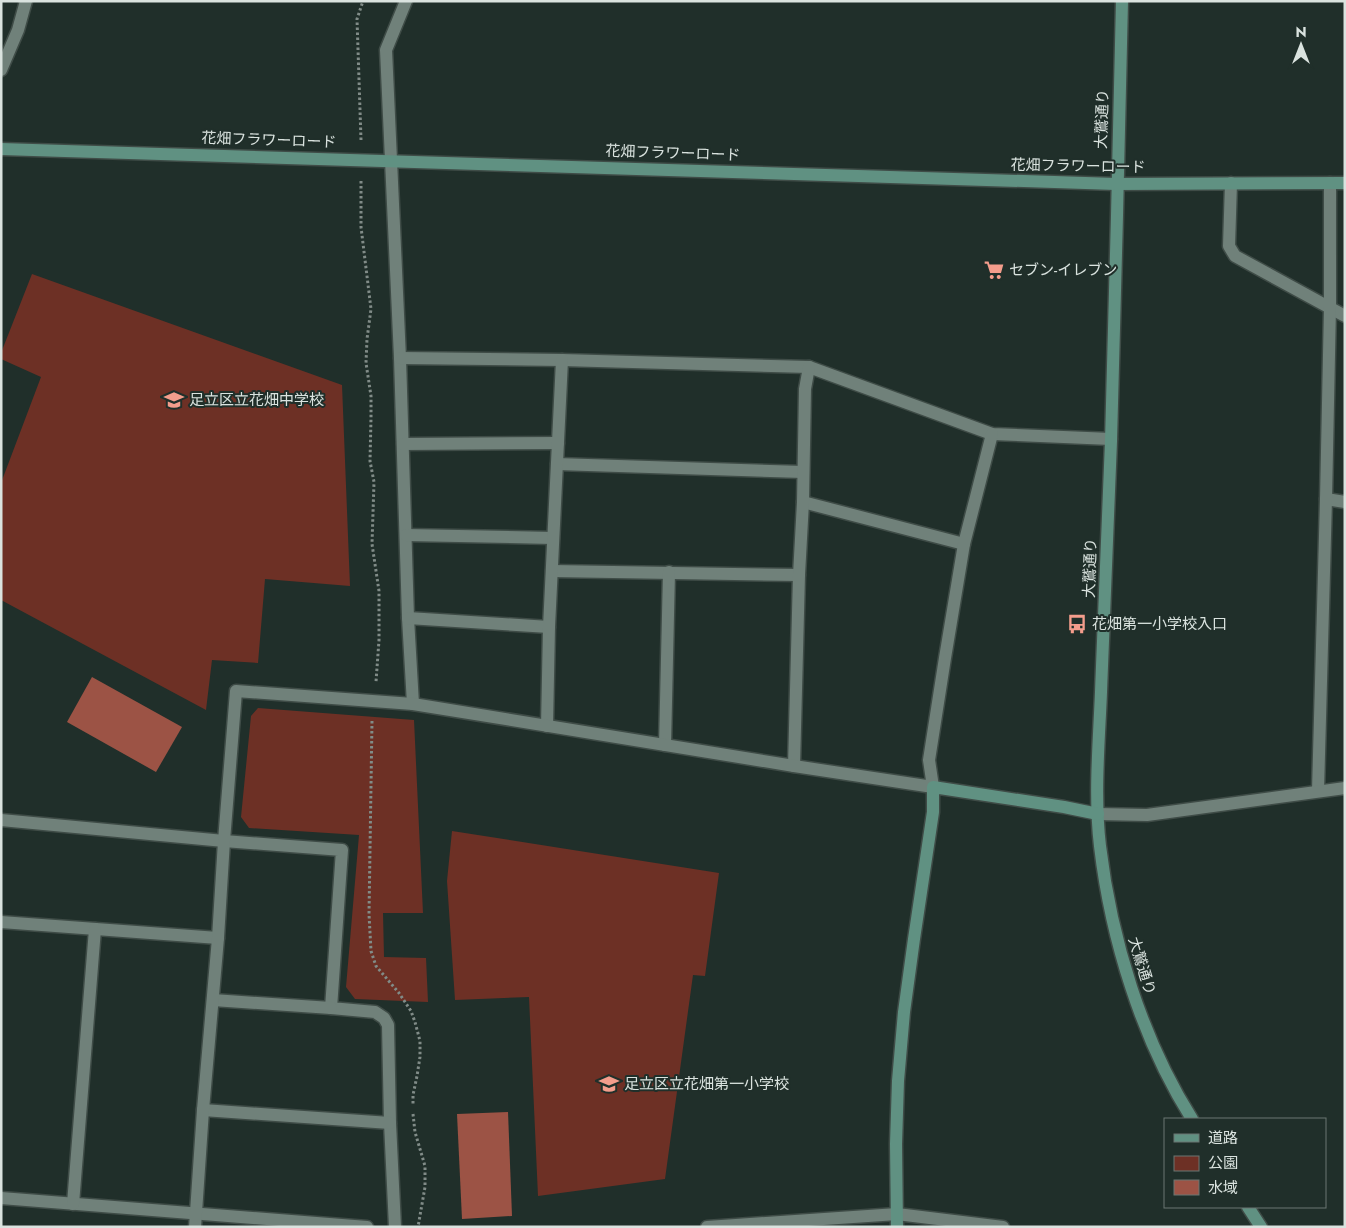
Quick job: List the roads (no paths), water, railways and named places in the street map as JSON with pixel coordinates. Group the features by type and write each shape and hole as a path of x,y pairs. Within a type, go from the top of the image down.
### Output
{"street":[{"path":"1,70 18,30 26,1"},
{"path":"406,1 386,50 413,704"},
{"name":"大鷲通り","path":"1122,1 1111,439 1098,769 1098,814 1108,901 1134,998 1152,1043 1191,1118"},
{"name":"花畑フラワーロード","path":"1,149 1116,184 1345,183"},
{"path":"1231,183 1230,246 1235,256 1345,316"},
{"path":"1318,791 1330,307 1330,183"},
{"path":"400,358 562,360 809,367 992,434 1111,439"},
{"path":"547,726 549,627 562,360"},
{"path":"794,766 805,390 809,367"},
{"path":"897,1220 896,1144 898,1081 911,958 934,812 929,760 964,544 992,434"},
{"path":"403,444 558,443"},
{"path":"557,464 803,472"},
{"path":"1326,500 1345,502"},
{"path":"803,502 964,544"},
{"path":"406,535 553,538"},
{"path":"552,571 799,575"},
{"path":"665,745 668,572"},
{"path":"408,618 549,627"},
{"path":"195,1220 236,691 413,704 794,766 1064,807 1098,814 1147,815 1345,788"},
{"path":"1,820 342,850 331,1008"},
{"path":"1,922 218,938"},
{"path":"73,1204 95,930"},
{"path":"213,1000 375,1012 384,1018 388,1025 395,1227"},
{"path":"203,1110 390,1123"},
{"path":"1,1198 73,1204 195,1220 367,1227"},
{"path":"1249,1208 1261,1227"},
{"path":"707,1227 897,1220 1003,1227"}],"water":[{"path":"92,677 182,727 156,772 67,722"},
{"path":"508,1112 512,1216 462,1219 457,1114"}],"place":[{"name":"セブン-イレブン","path":"994,270"},
{"name":"足立区立花畑中学校","path":"174,400"},
{"name":"花畑第一小学校入口","path":"1077,624"},
{"name":"足立区立花畑第一小学校","path":"609,1084"}]}
